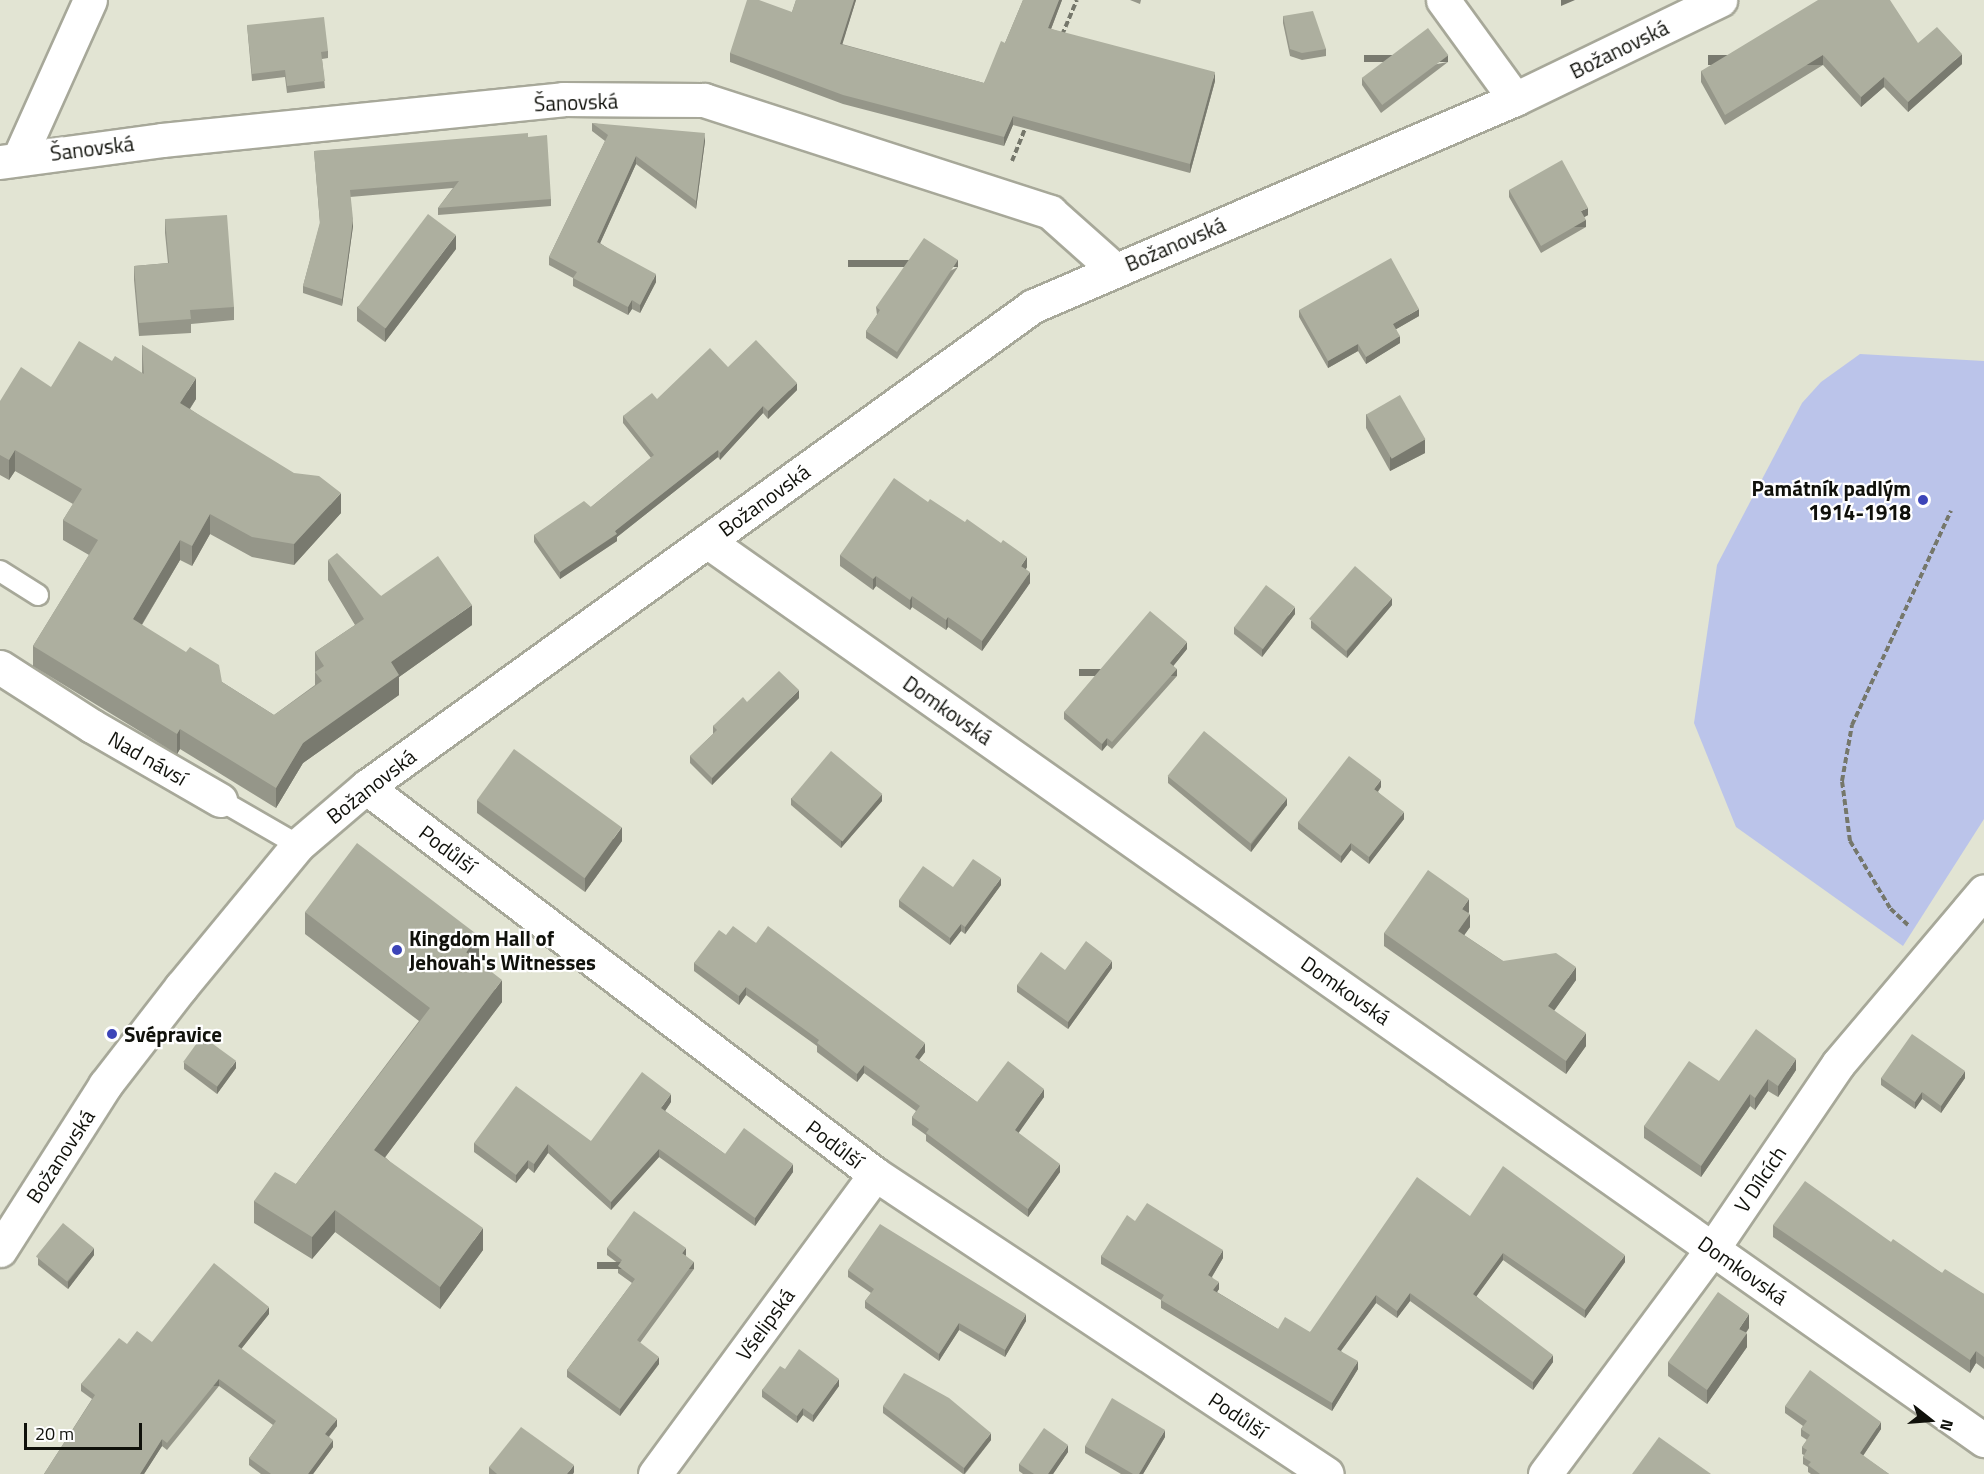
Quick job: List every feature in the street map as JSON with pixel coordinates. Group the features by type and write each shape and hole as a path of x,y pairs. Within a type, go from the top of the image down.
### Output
{"street":[{"path":"10,160 90,0"},
{"path":"1443,0 1515,99"},
{"name":"Božanovská","path":"0,1250 105,1085 245,907 298,845 366,787 1033,306 1515,99 1720,0"},
{"name":"Šanovská","path":"10,160 563,99 704,100 1050,212 1115,270"},
{"name":"Domkovská","path":"707,541 1984,1440"},
{"name":"Nad návsí","path":"0,667 220,800"},
{"name":"Podůlší","path":"366,787 875,1174 1325,1473"},
{"name":"V Dílcích","path":"1545,1474 1713,1248 1838,1064 1984,891"},
{"name":"Všelipská","path":"655,1474 875,1174"}],"lane":[{"path":"0,571 38,595"},
{"name":"Nad návsí","path":"220,800 298,845"}],"path":[{"path":"1059,43 1077,0"},
{"path":"999,194 1029,119"},
{"path":"1933,949 1890,908 1850,841 1842,781 1852,725 1951,511"}],"shaded area":[{"path":"1860,354 1984,361 1984,819 1903,946 1736,827 1694,723 1717,565 1802,403 1821,382"}],"building":[{"path":"747,0 759,0 792,12 796,0 854,0 840,44 984,83 1001,41 1005,43 1023,0 1059,0 1048,28 1215,72 1190,164 1013,116 1004,137 843,95 730,53"},
{"path":"1818,0 1890,0 1918,43 1937,27 1962,54 1908,102 1884,77 1861,97 1823,55 1725,115 1701,71"},
{"path":"1313,11 1326,49 1302,53 1290,49 1283,16"},
{"path":"324,17 328,51 321,52 325,81 287,86 285,70 252,74 247,25"},
{"path":"1428,28 1448,55 1382,105 1362,78"},
{"path":"592,123 705,133 696,201 636,156 597,242 656,274 640,305 632,300 628,307 573,278 577,272 549,257 608,135"},
{"path":"528,133 528,137 547,135 551,199 438,208 459,181 350,190 353,219 342,299 303,286 320,222 314,151"},
{"path":"1562,160 1588,208 1581,211 1586,220 1541,246 1509,190"},
{"path":"428,214 456,235 386,329 358,307"},
{"path":"227,215 234,307 190,310 191,319 139,323 134,266 169,263 165,219"},
{"path":"924,238 958,260 897,352 866,331 880,310 876,307"},
{"path":"1391,258 1419,309 1393,324 1400,336 1366,357 1358,344 1328,361 1299,310"},
{"path":"756,340 797,383 768,411 763,406 720,453 718,450 615,531 617,534 560,572 534,535 584,501 591,507 654,455 623,416 652,393 657,399 710,348 728,367"},
{"path":"79,341 112,361 115,356 144,374 142,345 196,378 180,403 294,473 319,476 341,493 294,544 252,537 210,514 192,546 180,540 133,619 186,652 190,647 219,665 222,682 274,715 322,681 315,672 324,666 315,652 364,619 328,560 337,553 381,596 438,556 472,605 391,662 399,675 303,743 276,788 180,729 177,734 33,646 98,540 63,520 82,489 15,450 9,460 0,455 0,401 21,367 51,387"},
{"path":"1400,395 1426,439 1392,459 1366,414"},
{"path":"894,478 928,502 930,499 965,522 967,519 1001,543 1003,540 1027,557 1021,566 1030,572 982,641 948,617 946,620 912,596 910,600 876,576 873,579 840,555"},
{"path":"1355,566 1392,598 1346,651 1309,619"},
{"path":"1266,585 1295,607 1263,649 1234,627"},
{"path":"1150,611 1187,642 1170,663 1177,669 1112,742 1107,738 1102,744 1064,712"},
{"path":"779,671 799,690 712,778 690,756 717,730 713,726 743,697 747,702"},
{"path":"1204,731 1287,798 1251,843 1167,776"},
{"path":"514,749 622,827 585,878 477,800"},
{"path":"831,751 882,794 842,842 791,798"},
{"path":"1349,756 1381,780 1374,789 1404,812 1369,857 1351,843 1341,856 1298,822"},
{"path":"357,843 479,936 466,952 502,980 374,1150 483,1228 440,1287 335,1210 312,1237 254,1201 275,1172 296,1184 430,1008 305,912"},
{"path":"973,859 1001,878 965,927 961,924 950,938 899,900 923,866 953,887"},
{"path":"1428,870 1469,899 1462,909 1470,914 1458,931 1503,961 1556,953 1576,967 1548,1006 1586,1033 1566,1061 1384,933"},
{"path":"733,926 756,943 768,926 925,1043 915,1057 977,1102 1008,1061 1044,1089 1015,1130 1060,1164 1028,1209 926,1133 929,1129 912,1117 920,1106 864,1065 857,1074 817,1043 819,1040 746,987 739,996 694,963 719,930 726,935"},
{"path":"1086,941 1112,961 1068,1022 1017,985 1041,952 1065,970"},
{"path":"1756,1029 1796,1059 1778,1086 1768,1079 1755,1098 1750,1094 1701,1166 1644,1126 1689,1061 1719,1081"},
{"path":"1912,1034 1965,1071 1941,1106 1922,1092 1915,1102 1881,1078"},
{"path":"202,1036 236,1061 217,1087 183,1062"},
{"path":"642,1072 671,1094 661,1108 725,1154 744,1128 793,1164 755,1218 659,1149 611,1202 548,1144 534,1164 528,1160 516,1175 474,1143 516,1086 591,1141"},
{"path":"1503,1166 1625,1255 1585,1310 1503,1253 1473,1294 1553,1355 1533,1382 1410,1293 1397,1311 1376,1295 1337,1349 1358,1361 1332,1403 1161,1300 1164,1295 1101,1256 1127,1215 1135,1221 1147,1203 1223,1250 1208,1275 1219,1282 1213,1290 1278,1329 1285,1317 1310,1332 1417,1177 1470,1216"},
{"path":"1805,1181 1891,1242 1893,1239 1942,1273 1945,1269 1984,1294 1984,1357 1976,1351 1970,1360 1773,1225"},
{"path":"634,1211 686,1248 682,1253 694,1262 637,1340 659,1357 620,1409 567,1370 635,1279 618,1266 622,1260 607,1248"},
{"path":"63,1223 94,1248 67,1282 36,1256"},
{"path":"880,1224 1026,1314 1005,1350 959,1323 939,1354 865,1301 874,1289 848,1270"},
{"path":"214,1263 269,1307 238,1346 337,1419 325,1434 333,1440 308,1474 271,1474 249,1458 276,1421 219,1379 167,1443 162,1439 140,1474 44,1474 95,1395 81,1384 119,1338 127,1344 137,1331 152,1342"},
{"path":"1718,1292 1749,1314 1739,1329 1747,1333 1707,1390 1668,1362"},
{"path":"799,1349 839,1379 813,1415 803,1408 797,1416 762,1390 780,1366 785,1369"},
{"path":"1810,1370 1881,1422 1860,1453 1889,1474 1820,1474 1808,1465 1811,1462 1803,1457 1807,1450 1802,1447 1810,1435 1801,1429 1807,1421 1785,1406"},
{"path":"904,1373 949,1398 991,1433 964,1468 883,1406"},
{"path":"1112,1398 1165,1430 1139,1474 1133,1474 1085,1446"},
{"path":"521,1427 574,1465 567,1474 497,1474 489,1467"},
{"path":"1044,1428 1068,1445 1048,1474 1034,1474 1019,1464"},
{"path":"1659,1437 1711,1474 1632,1474"}],"place":[{"name":"Památník padlým 1914-1918","path":"1923,500"},
{"name":"Kingdom Hall of Jehovah's Witnesses","path":"397,950"},
{"name":"Svépravice","path":"112,1034"}]}
